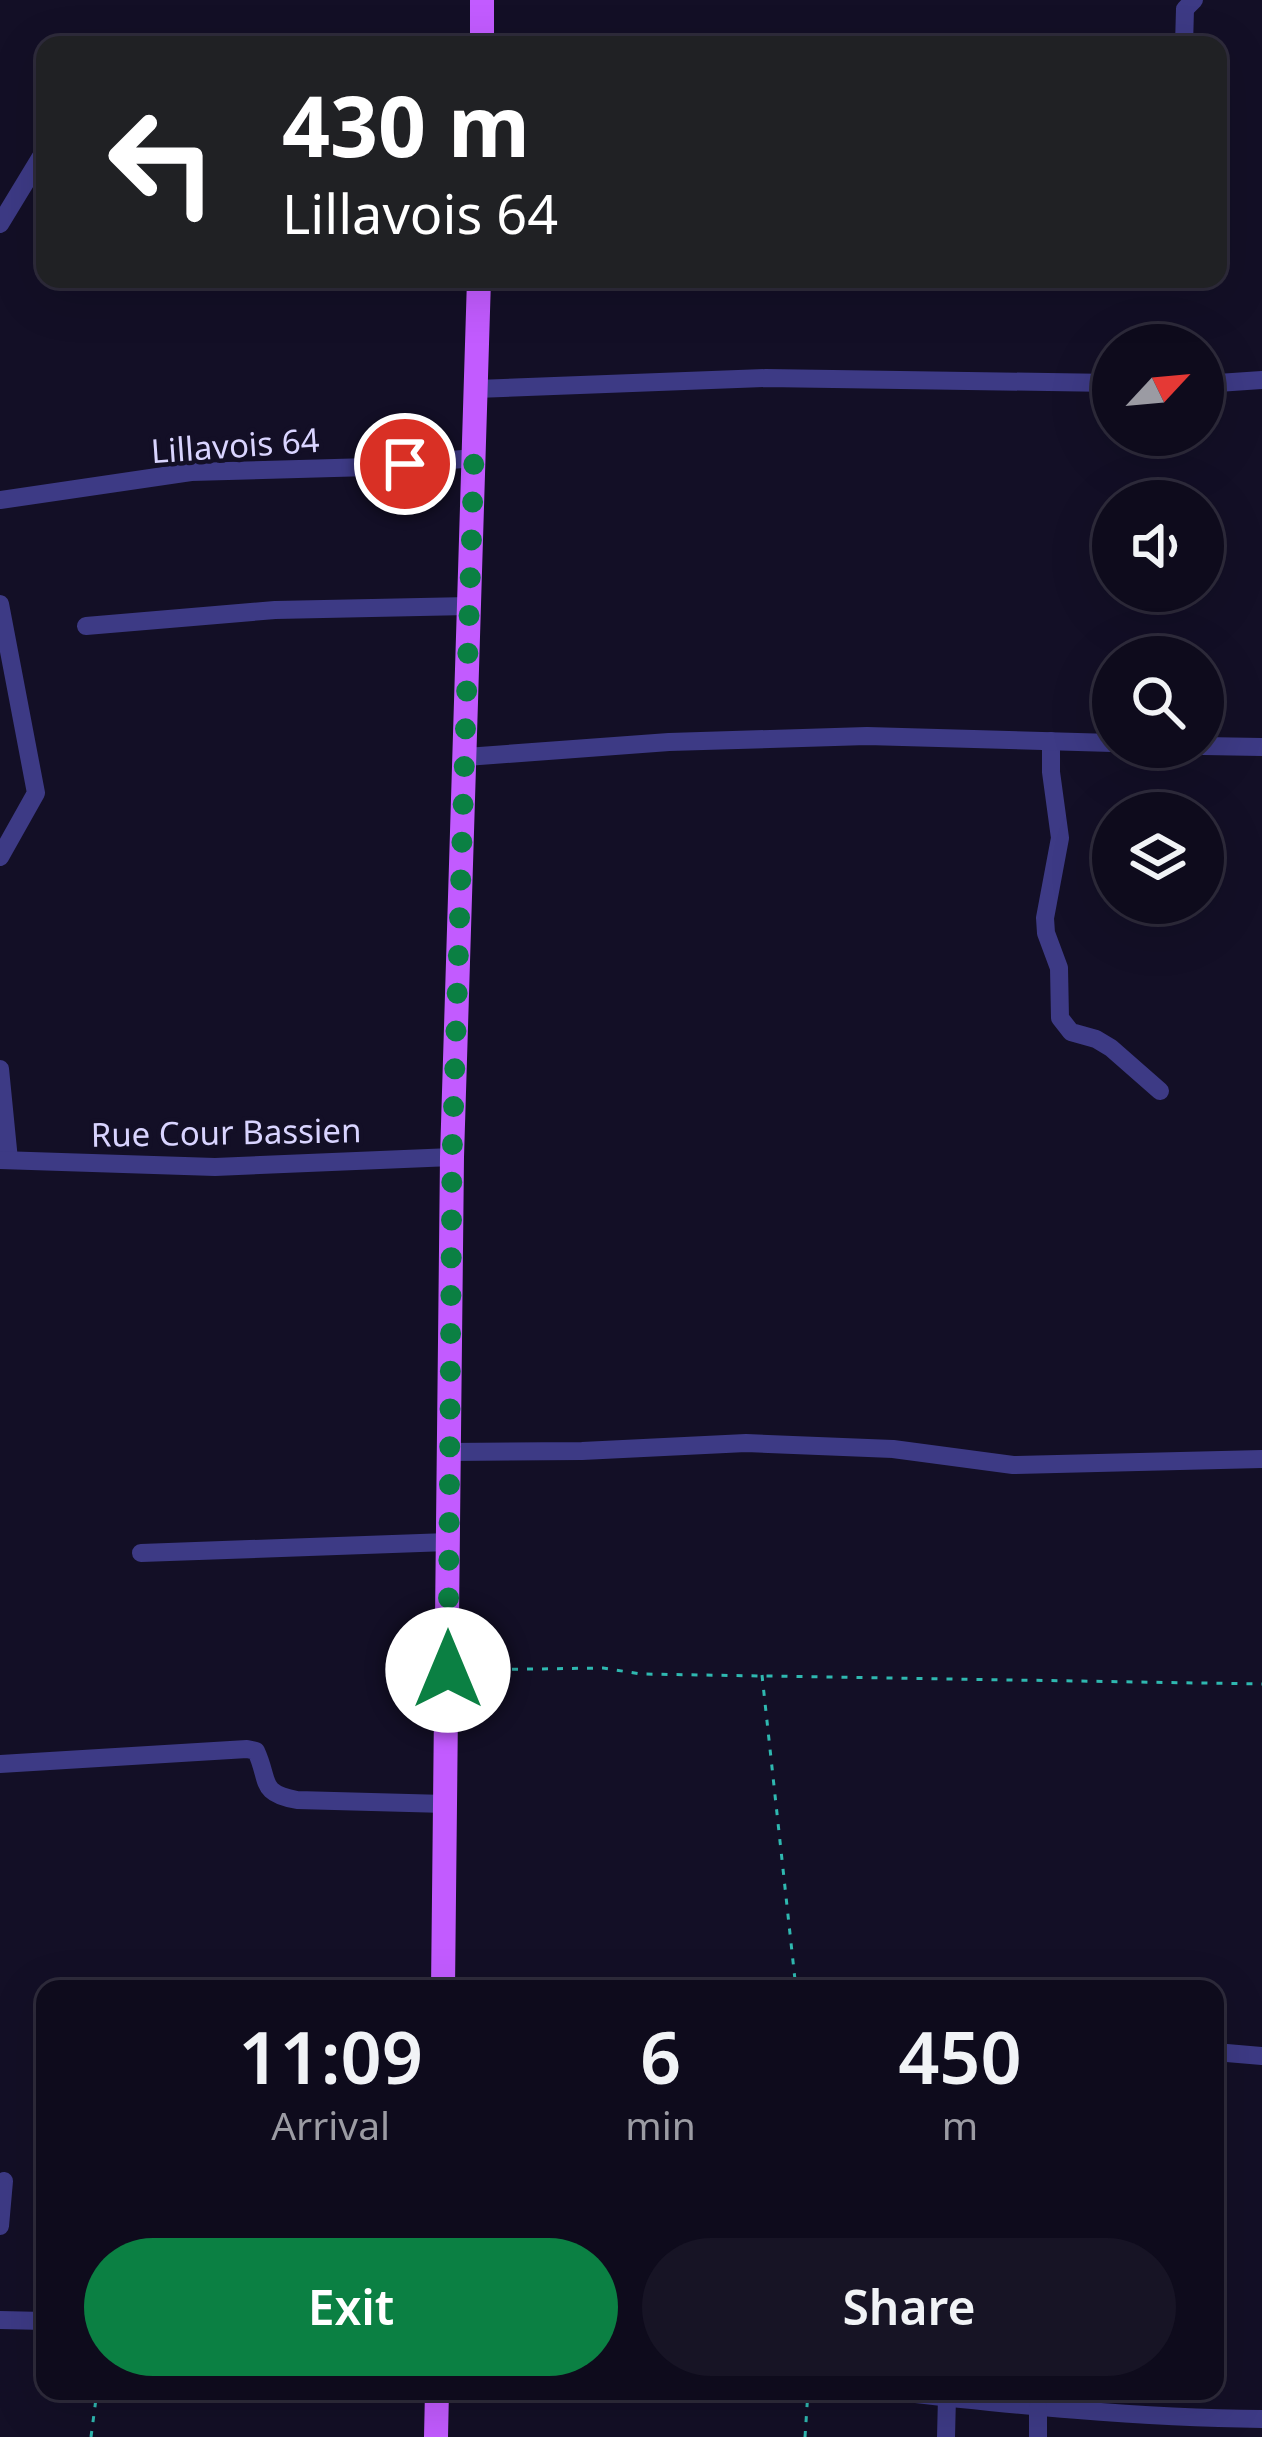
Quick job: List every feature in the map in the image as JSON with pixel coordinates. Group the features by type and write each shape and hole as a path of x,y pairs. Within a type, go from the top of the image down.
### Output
{"main road":[{"path":"482,0 482,36"},
{"path":"442,1980 452,1157 478,288"},
{"path":"436,2437 437,2400"}],"street":[{"path":"1184,36 1184,9 1194,0"},
{"path":"0,224 36,166"},
{"path":"476,389 766,379 1092,383"},
{"path":"1224,383 1262,380"},
{"name":"Lillavois 64","path":"0,500 191,472 370,467 474,458"},
{"path":"0,604 36,794 0,857"},
{"path":"86,626 275,610 469,606"},
{"path":"466,757 669,742 867,736 1092,742"},
{"path":"1051,741 1060,838 1046,933 1059,968 1060,1018 1071,1032 1111,1048 1160,1091"},
{"path":"1224,746 1262,747"},
{"path":"0,1069 5,1160"},
{"name":"Rue Cour Bassien","path":"5,1160 215,1167 452,1157"},
{"path":"449,1452 746,1443 893,1449 1013,1465 1262,1459"},
{"path":"141,1553 448,1542"},
{"path":"0,1764 248,1749 256,1751 265,1785 279,1797 446,1804"},
{"path":"1224,2053 1262,2056"},
{"path":"0,2226 4,2181"},
{"path":"0,2320 36,2321"},
{"path":"946,2437 947,2400"},
{"path":"972,2400 1204,2428 1262,2419"},
{"path":"1037,2437 1038,2408"}],"path":[{"path":"448,1670 603,1668 641,1674 1262,1684"},
{"path":"762,1674 795,1980"},
{"path":"91,2437 96,2400"},
{"path":"805,2437 807,2400"}],"route":[{"path":"405,464 474,458 452,1157 448,1670"}]}
